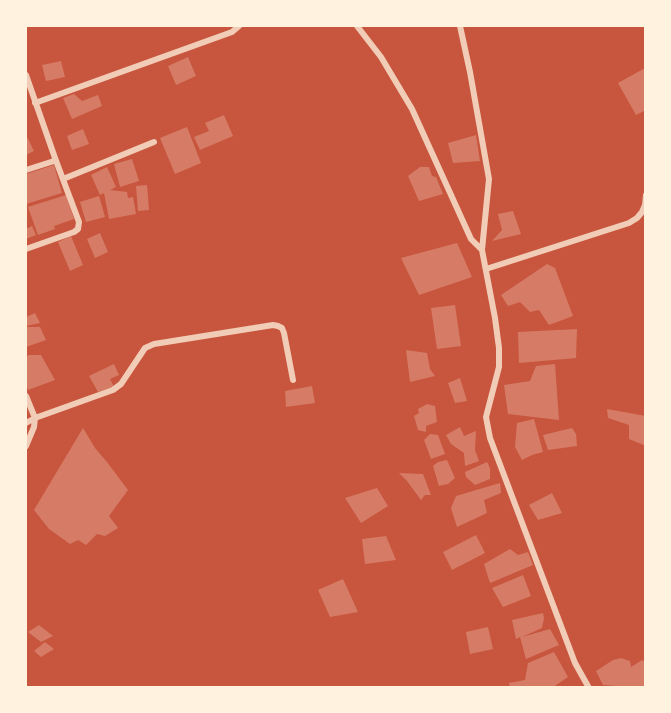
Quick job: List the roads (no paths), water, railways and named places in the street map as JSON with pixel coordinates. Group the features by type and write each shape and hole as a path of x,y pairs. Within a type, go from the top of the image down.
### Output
{"street":[{"path":"35,103 232,32 238,26"},
{"path":"357,26 381,57 412,109 471,239 482,250"},
{"path":"460,26 489,179 482,250 499,348 499,367 486,417 490,438 575,663 589,687"},
{"path":"26,75 79,222 78,229 74,232 26,249"},
{"path":"63,178 154,142"},
{"path":"26,170 54,162 55,158"},
{"path":"486,269 629,223 642,212 645,195"},
{"path":"26,423 113,390 121,384 149,345 273,325 282,328 284,333 293,380"},
{"path":"26,396 35,418 34,427 26,446"}]}
